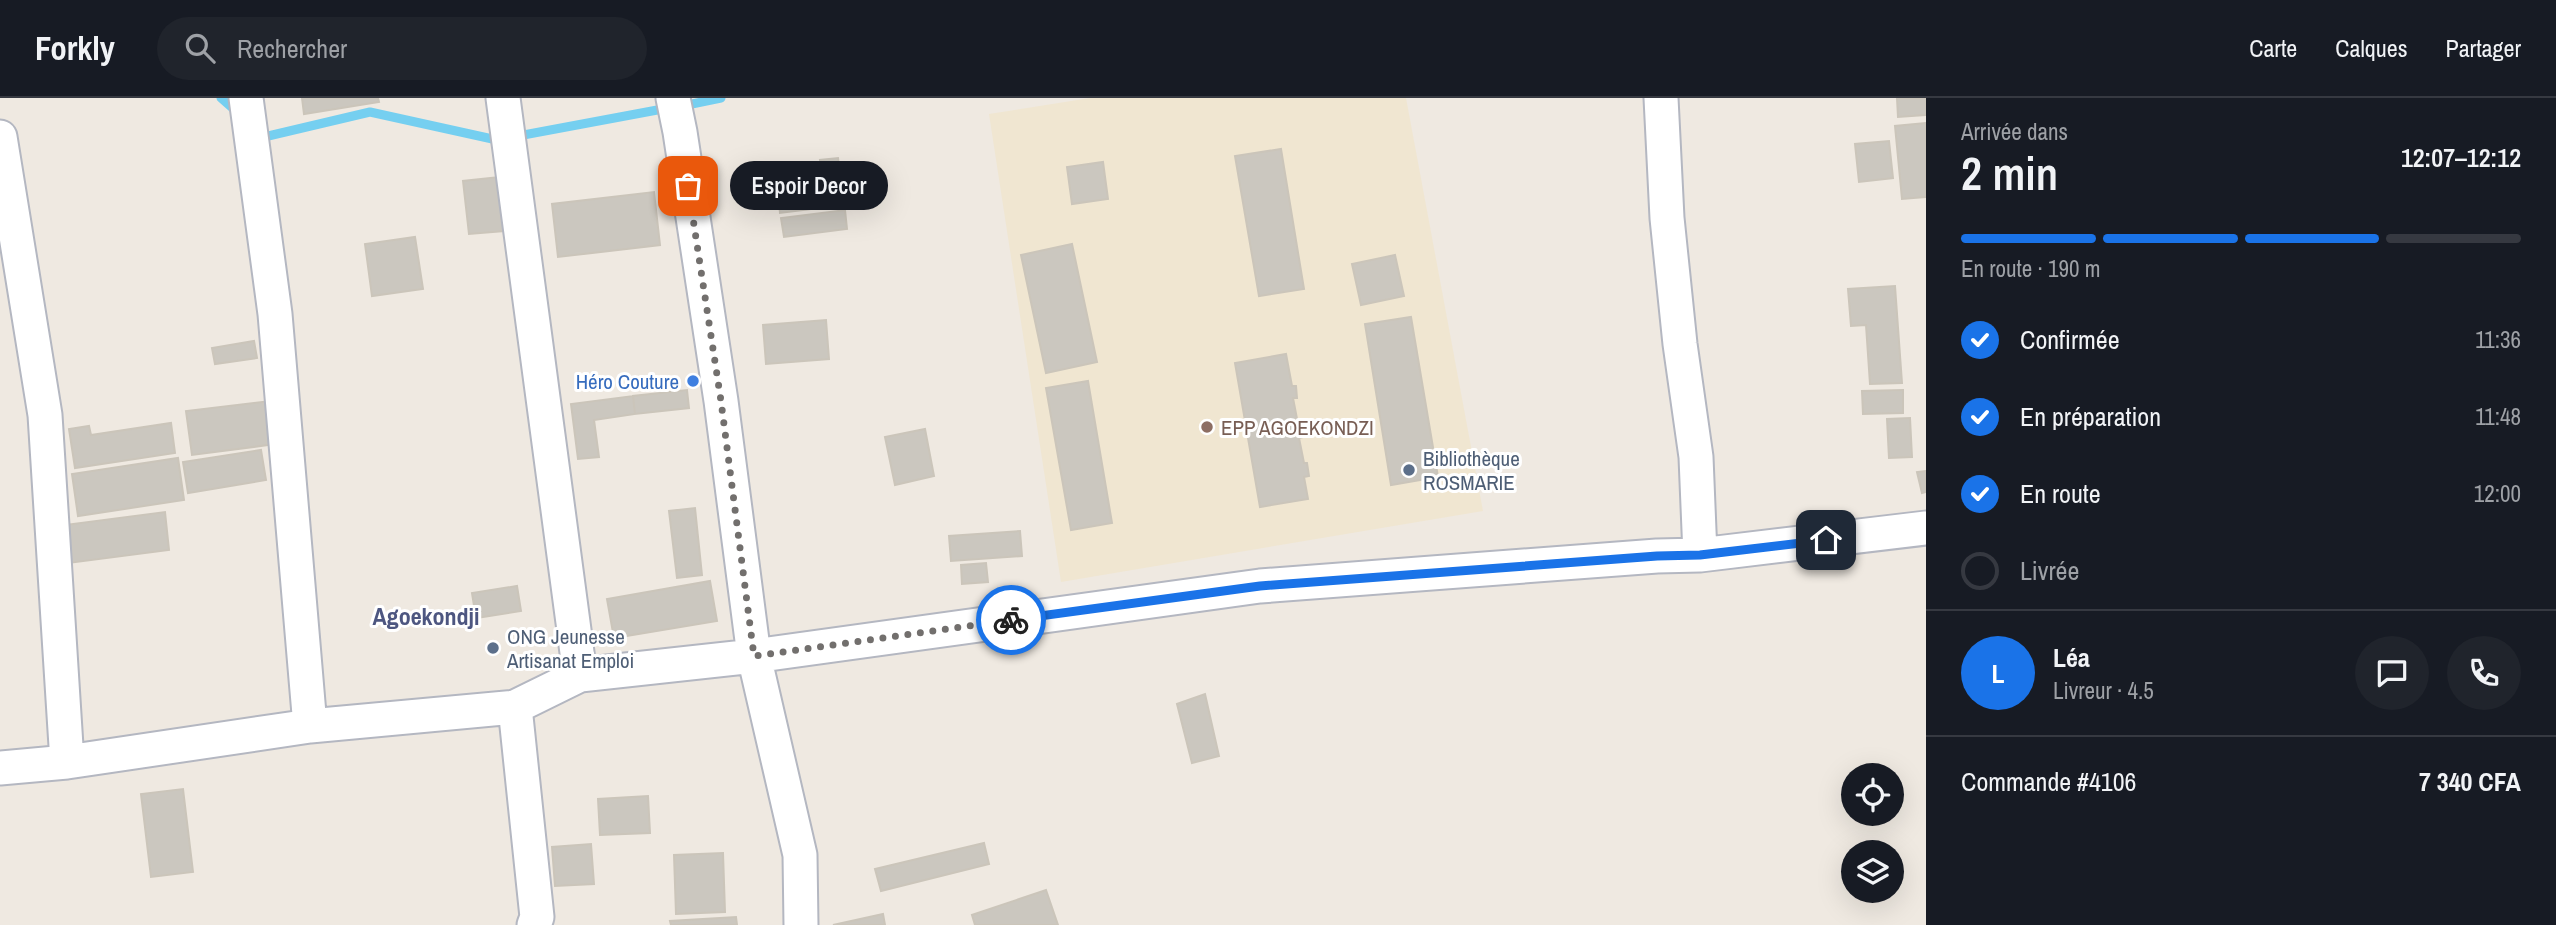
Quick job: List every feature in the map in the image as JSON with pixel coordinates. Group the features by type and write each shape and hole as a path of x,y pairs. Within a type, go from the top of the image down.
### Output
{"street":[{"path":"246,98 275,314 310,726"},
{"path":"503,98 580,675"},
{"path":"673,98 721,401 754,656 800,855 802,925"},
{"path":"1661,98 1667,218 1696,457 1700,555"},
{"path":"0,137 45,415 67,762"},
{"path":"0,768 67,762 310,726 515,706 580,675 754,656 1260,586 1700,555 1926,528"},
{"path":"515,706 537,917 534,925"}],"shaded area":[{"path":"1090,98 1406,98 1483,511 1061,582 989,114"}],"building":[{"path":"302,98 378,98 379,102 304,114"},
{"path":"1897,98 1926,98 1926,115 1898,117"},
{"path":"1926,123 1926,197 1902,199 1895,126"},
{"path":"1889,141 1893,178 1859,182 1855,144"},
{"path":"1281,149 1304,289 1259,296 1235,156"},
{"path":"838,158 844,205 780,213 778,192 823,186 820,160"},
{"path":"1103,162 1108,199 1072,204 1067,167"},
{"path":"499,177 504,231 469,234 463,181"},
{"path":"654,192 660,245 558,257 552,204"},
{"path":"845,210 847,229 784,237 781,218"},
{"path":"415,237 423,289 372,296 365,244"},
{"path":"1072,244 1097,362 1046,373 1021,255"},
{"path":"1395,255 1404,296 1361,305 1352,264"},
{"path":"1895,286 1902,383 1870,384 1866,325 1851,326 1848,289"},
{"path":"1411,317 1438,477 1391,485 1365,324"},
{"path":"826,320 829,359 766,364 763,325"},
{"path":"254,341 257,358 215,364 212,348"},
{"path":"1286,354 1292,386 1296,386 1297,398 1293,398 1303,437 1299,438 1304,463 1307,463 1309,476 1304,477 1308,499 1260,507 1235,363"},
{"path":"1088,381 1112,523 1071,530 1046,388"},
{"path":"687,390 689,408 635,414 633,396"},
{"path":"1903,390 1903,413 1863,414 1862,391"},
{"path":"633,396 635,414 594,420 599,457 578,459 571,404"},
{"path":"270,401 276,444 192,455 186,411"},
{"path":"1910,418 1912,457 1889,458 1887,419"},
{"path":"171,423 175,453 75,468 69,429 89,426 91,435"},
{"path":"925,429 934,476 895,485 885,437"},
{"path":"261,450 266,480 188,493 183,462"},
{"path":"178,458 184,500 78,516 72,474"},
{"path":"1926,471 1926,492 1922,493 1917,472"},
{"path":"695,508 702,575 677,578 669,511"},
{"path":"165,512 169,550 61,564 57,526"},
{"path":"1020,531 1022,556 951,561 949,536"},
{"path":"986,563 988,582 962,584 961,565"},
{"path":"710,581 717,621 614,638 607,599"},
{"path":"517,586 521,611 476,618 472,593"},
{"path":"1205,694 1219,756 1192,763 1177,704"},
{"path":"183,789 193,872 151,877 141,794"},
{"path":"648,796 650,833 600,835 598,799"},
{"path":"984,843 989,864 881,891 875,869"},
{"path":"591,844 594,884 555,886 552,847"},
{"path":"723,853 725,912 676,914 674,855"},
{"path":"1046,890 1058,925 975,925 972,915"},
{"path":"883,914 885,925 833,925"},
{"path":"736,917 737,925 671,925 670,921"}],"waterway":[{"path":"221,98 238,113"},
{"path":"682,106 721,98"},
{"path":"259,132 264,137 370,112 497,140 668,108"}],"way so far":[{"path":"688,186 721,401 754,656 1011,620"}],"place":[{"name":"Espoir Decor","path":"688,186"},
{"name":"Héro Couture","path":"693,381"},
{"name":"EPP AGOEKONDZI","path":"1207,427"},
{"name":"Bibliothèque ROSMARIE","path":"1409,470"},
{"name":"ONG Jeunesse Artisanat Emploi","path":"493,648"}],"district":[{"name":"Agoekondji","path":"426,616"}],"route":[{"path":"1011,620 1260,586 1700,555 1826,540"}]}
